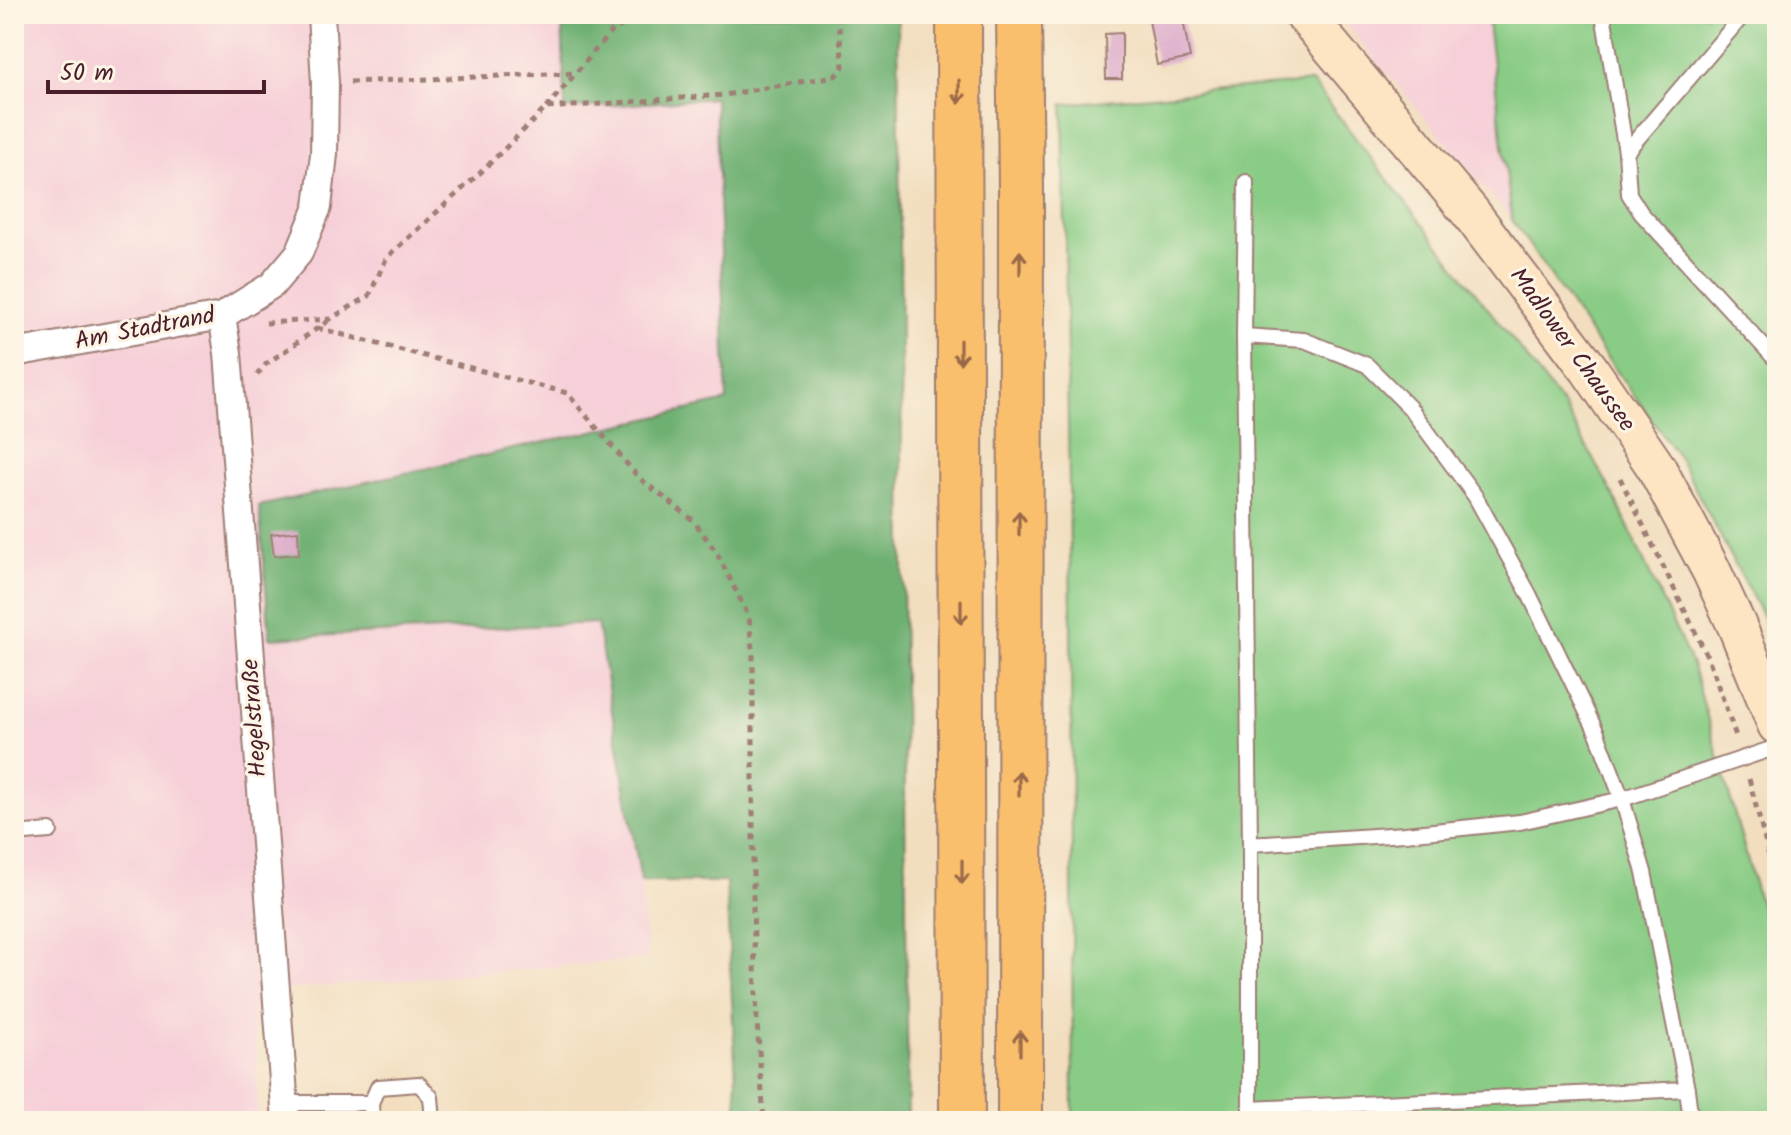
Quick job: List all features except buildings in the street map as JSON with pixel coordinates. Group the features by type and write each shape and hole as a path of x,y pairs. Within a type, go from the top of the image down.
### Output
{"highway":[{"path":"959,14 962,1121"},
{"path":"1019,14 1020,1121"}],"main road":[{"name":"Madlower Chaussee","path":"1304,14 1470,212 1589,369 1656,467 1711,570 1777,725"}],"street":[{"name":"Am Stadtrand","path":"14,353 222,316 272,285 299,253 318,207 324,154 325,83 321,14"},
{"name":"Hegelstraße","path":"222,316 232,407 285,1112"}],"lane":[{"path":"1603,14 1626,152 1629,194 1641,213 1777,361"},
{"path":"1626,152 1744,14"},
{"path":"1246,182 1244,336 1250,1115 1687,1089"},
{"path":"1244,336 1304,340 1367,365 1410,408 1475,496 1529,594 1597,733 1622,799 1644,872 1691,1121"},
{"path":"1250,844 1405,834 1520,822 1622,799 1777,747"},
{"path":"14,834 50,831"},
{"path":"372,1121 371,1103 378,1087 419,1084 431,1097 433,1121"},
{"path":"285,1112 371,1103"}],"path":[{"path":"232,407 266,364 369,296 387,257 546,108 610,33 640,14"},
{"path":"546,108 724,95 835,76 843,67 838,14"},
{"path":"325,83 576,73"},
{"path":"222,316 245,324 330,319"},
{"path":"317,328 567,393 639,478 693,520 717,553 749,617 753,657 753,910 764,1121"},
{"path":"1618,475 1709,660 1744,758 1777,887"}],"shaded area":[{"path":"14,14 562,14 565,108 715,98 727,401 260,507 270,638 597,623 641,882 647,959 254,992 258,1121 14,1121"},
{"path":"1337,14 1487,14 1512,220"}],"green space":[{"path":"562,14 898,14 908,1121 738,1121 726,882 641,882 597,623 270,638 259,506 727,401 715,98 565,109"},
{"path":"1487,14 1777,14 1777,643 1678,456 1512,220"},
{"path":"1312,82 1563,405 1612,492 1693,667 1777,964 1777,1121 1073,1121 1071,613 1063,104"}]}
